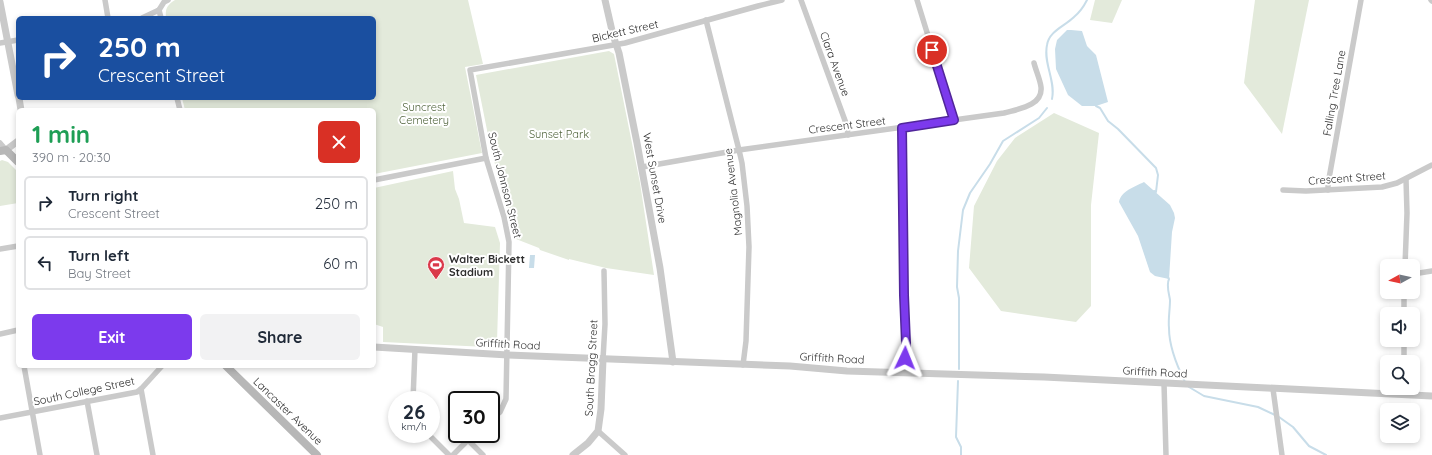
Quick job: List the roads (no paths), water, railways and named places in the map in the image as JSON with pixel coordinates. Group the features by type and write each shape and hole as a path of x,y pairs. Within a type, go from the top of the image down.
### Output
{"main road":[{"path":"3,151 16,161"},
{"name":"Lancaster Avenue","path":"230,368 317,455"}],"street":[{"path":"105,0 108,16"},
{"path":"146,16 159,10 164,2 168,0"},
{"name":"West Sunset Drive","path":"605,0 613,35 617,45 642,167 660,268 673,362"},
{"name":"Bickett Street","path":"470,70 617,45 782,0"},
{"name":"Clara Avenue","path":"802,0 847,126 848,135"},
{"path":"917,0 954,120"},
{"name":"Falling Tree Lane","path":"1328,190 1361,0"},
{"path":"0,2 16,86"},
{"path":"159,10 160,16"},
{"name":"Magnolia Avenue","path":"706,20 739,150 747,206 749,247 746,341 743,365"},
{"path":"0,43 16,40"},
{"name":"Crescent Street","path":"642,167 739,150 1004,113 1022,108 1039,99 1041,96 1041,87 1034,63"},
{"name":"South Johnson Street","path":"470,70 486,158 504,217 509,242 506,399 500,412"},
{"path":"902,128 906,343 905,372"},
{"path":"0,144 3,151 16,142"},
{"path":"376,180 486,158"},
{"name":"Crescent Street","path":"1283,190 1306,191 1382,187 1397,183 1432,166"},
{"path":"1405,259 1406,179"},
{"path":"0,249 16,246"},
{"name":"South Bragg Street","path":"573,455 588,443 598,431 605,324 604,270"},
{"path":"1420,273 1432,271"},
{"path":"0,334 16,333"},
{"name":"Griffith Road","path":"376,348 1272,389 1380,391"},
{"path":"414,391 415,350"},
{"path":"24,368 40,455"},
{"name":"South College Street","path":"0,418 137,392 141,390 160,368"},
{"path":"1164,383 1166,455"},
{"path":"1272,389 1282,455"},
{"path":"141,390 153,455"},
{"name":"Griffith Road","path":"1420,394 1432,396"},
{"path":"87,402 97,455"},
{"path":"598,431 625,455"},
{"path":"437,443 449,455"},
{"path":"453,455 465,443"},
{"path":"471,443 483,455"}],"water":[{"path":"1067,30 1082,31 1087,46 1096,55 1108,102 1096,106 1082,106 1068,95 1056,69 1055,49 1057,40"},
{"path":"1144,182 1170,205 1174,213 1175,218 1172,232 1169,279 1155,276 1150,272 1138,236 1119,202 1120,198 1125,192"},
{"path":"530,255 535,255 534,268 529,268"}],"waterway":[{"path":"1052,99 1053,92 1046,52 1048,40 1054,32 1078,13 1087,0"},
{"path":"1096,106 1100,108 1108,121 1118,129 1156,168 1158,175 1156,192 1154,191"},
{"path":"959,369 959,298 957,287 958,251 963,210 970,193 990,164 1003,141 1039,118 1047,108"},
{"path":"1168,277 1170,300 1170,342 1176,363 1185,382"},
{"path":"958,381 956,437 961,447 961,455"},
{"path":"1189,387 1204,396 1258,407 1275,415"},
{"path":"1279,417 1293,427 1309,446 1326,455"}],"place":[{"name":"Walter Bickett Stadium","path":"436,280"}],"park label":[{"name":"Suncrest Cemetery","path":"424,113"},
{"name":"Sunset Park","path":"559,134"}]}
